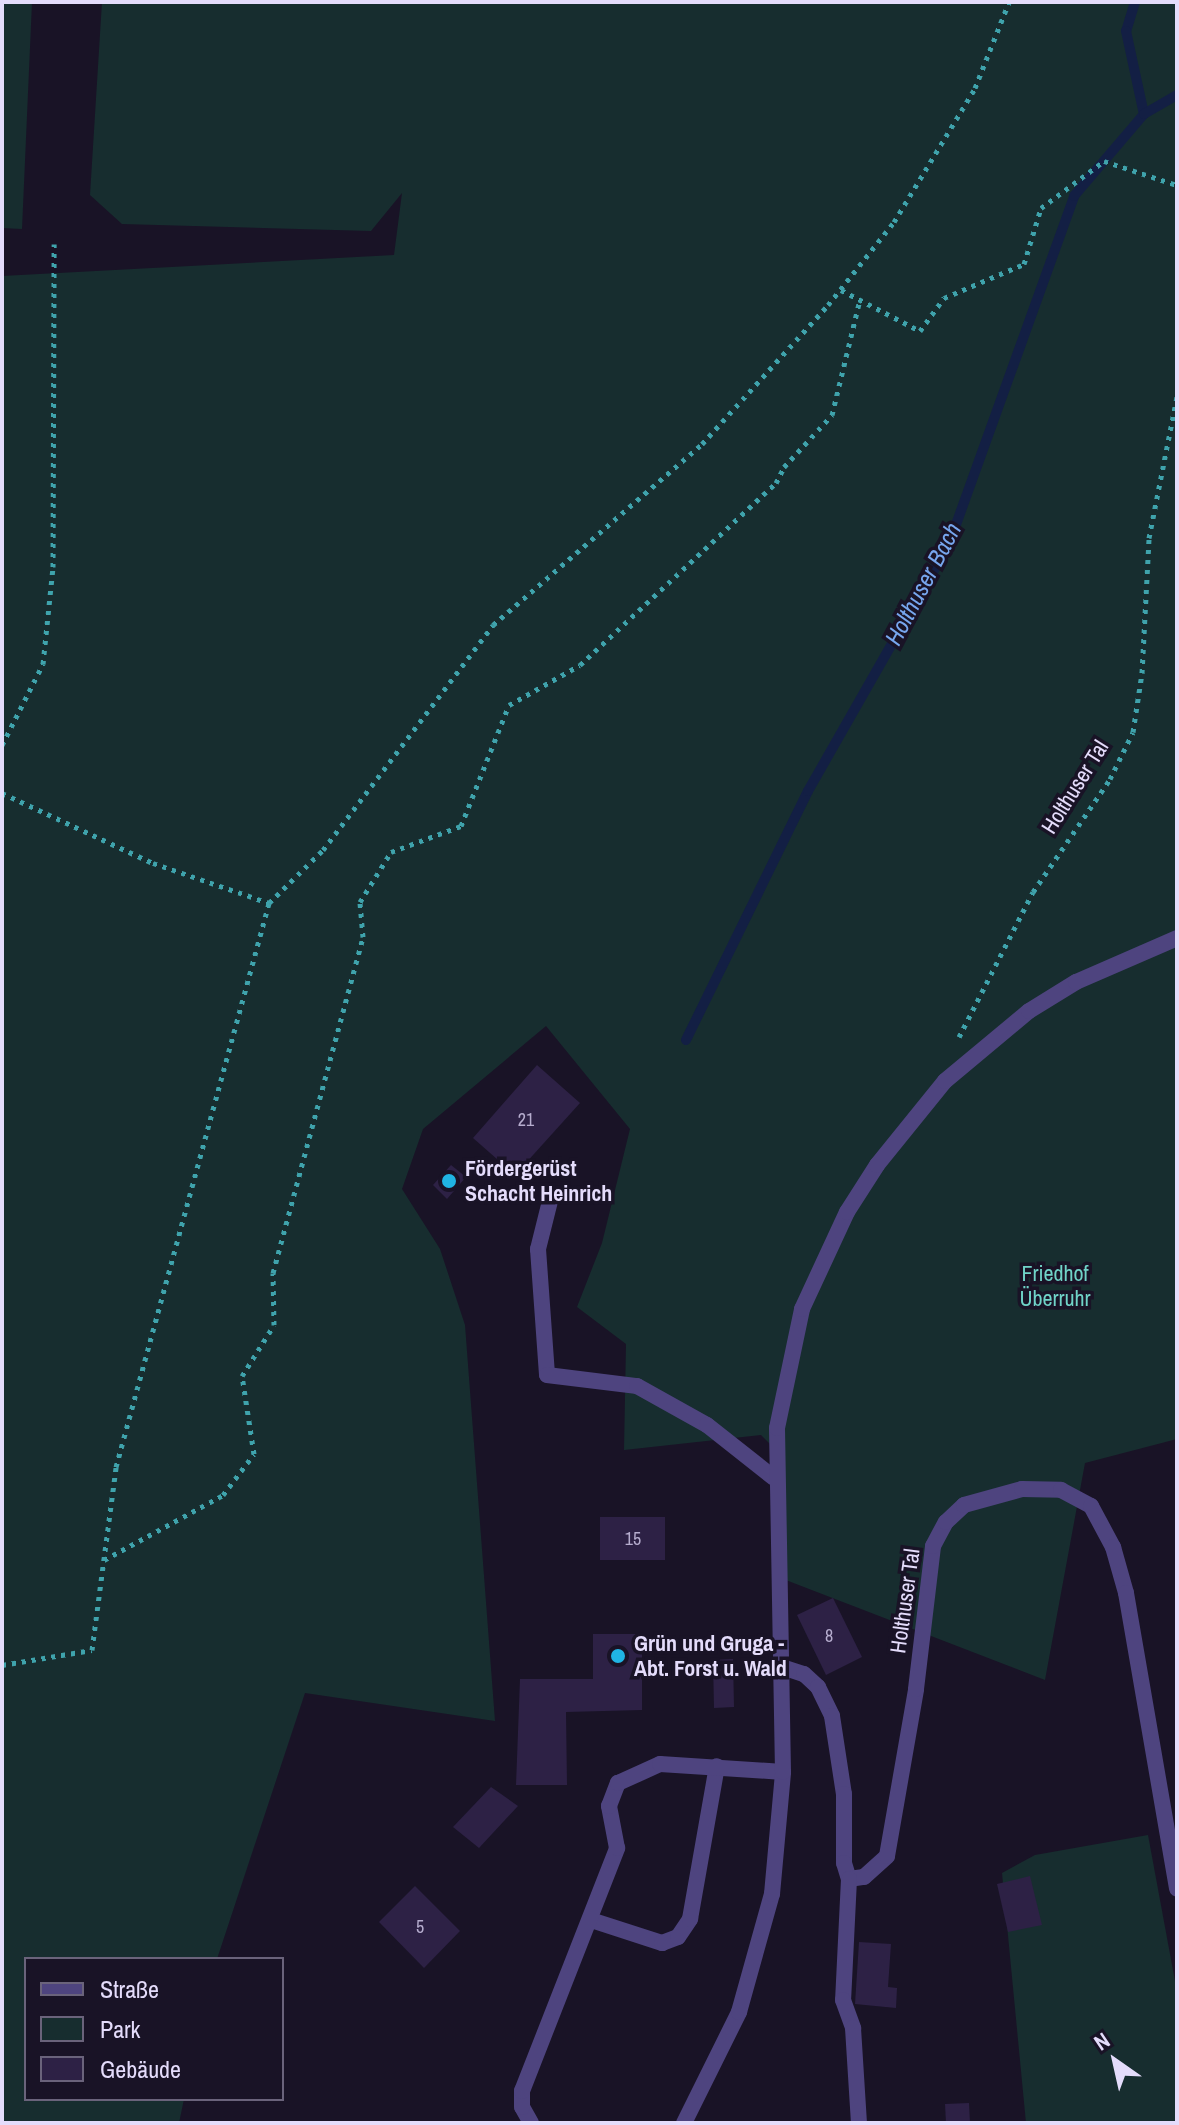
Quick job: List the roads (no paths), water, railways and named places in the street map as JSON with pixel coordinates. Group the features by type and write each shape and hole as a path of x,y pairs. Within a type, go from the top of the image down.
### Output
{"street":[{"path":"684,2123 739,2012 772,1894 783,1772 774,1478 786,1368 822,1262 877,1165 945,1081 1029,1011 1076,982 1177,938"},
{"path":"551,1197 538,1249 547,1375 637,1386 707,1425 774,1478"},
{"name":"Holthuser Tal","path":"849,1879 875,1871 887,1856 916,1689 933,1546 964,1505 1022,1489 1061,1490 1091,1506 1113,1547 1126,1593 1177,1889"},
{"path":"779,1666 804,1674 818,1687 832,1716 849,1879 843,2000 853,2028 859,2123"},
{"path":"531,2123 522,2107 522,2091 617,1848 609,1806 618,1783 660,1764 783,1772"},
{"path":"591,1920 662,1943 678,1937 690,1919 717,1766"}],"waterway":[{"path":"1135,2 1126,31 1144,114"},
{"name":"Holthuser Bach","path":"686,1040 808,791 949,544 1074,196 1144,114 1177,95"}],"place":[{"name":"Fördergerüst Schacht Heinrich","path":"449,1181"},
{"name":"Grün und Gruga - Abt. Forst u. Wald","path":"618,1656"}],"park label":[{"name":"Friedhof Überruhr","path":"1055,1286"}]}
